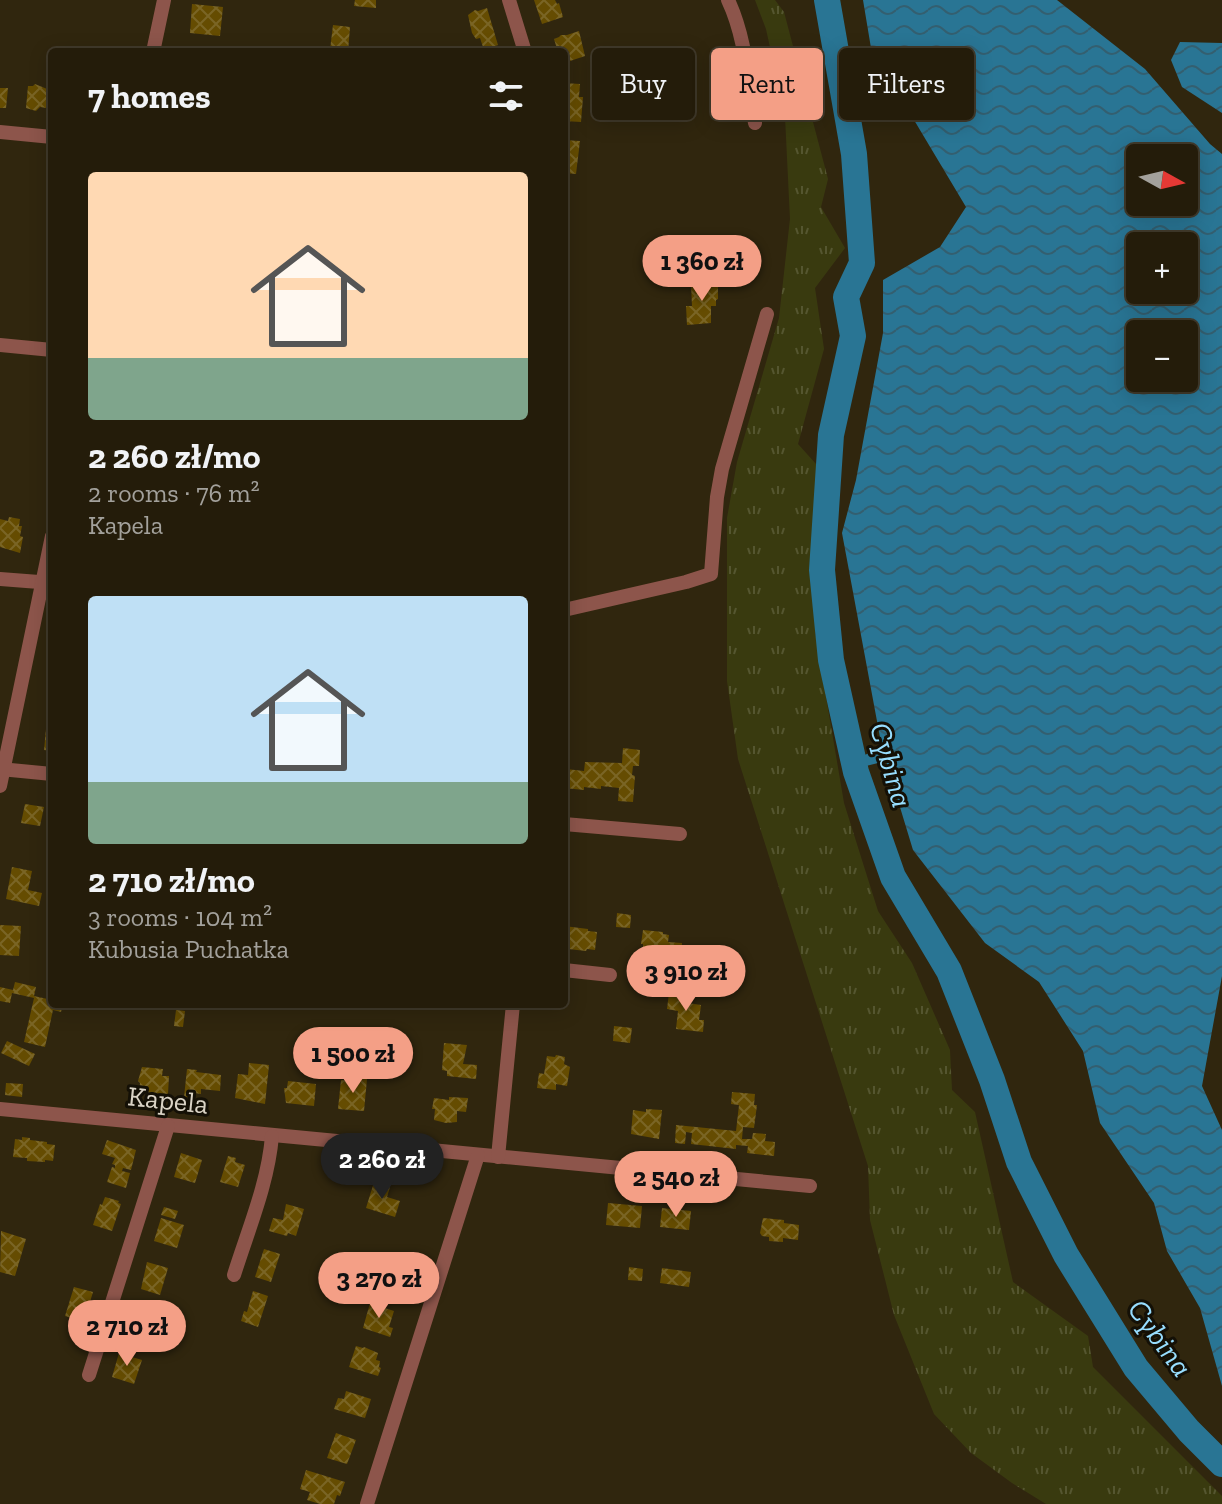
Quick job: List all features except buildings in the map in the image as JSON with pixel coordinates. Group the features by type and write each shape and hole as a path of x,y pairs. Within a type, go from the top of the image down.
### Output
{"street":[{"path":"154,48 164,0"},
{"path":"509,0 524,48"},
{"path":"728,0 742,44 755,123"},
{"path":"0,132 48,137"},
{"path":"568,609 711,574 722,469 767,314"},
{"path":"0,345 48,350"},
{"path":"0,579 47,583 0,786"},
{"path":"2,770 48,774"},
{"path":"568,824 680,834"},
{"path":"568,970 610,975"},
{"path":"498,1157 513,1008"},
{"name":"Kapela","path":"0,1109 810,1186"},
{"path":"89,1375 168,1126"},
{"path":"234,1275 262,1187 271,1154 272,1136"},
{"path":"367,1504 478,1155"}],"green space":[{"path":"755,0 775,0 784,12 793,48 770,48"},
{"path":"785,120 812,120 828,179 821,207 845,248 815,288 824,349 798,444 816,464 815,632 844,803 878,911 912,963 950,1050 952,1090 975,1112 1013,1282 1088,1336 1093,1367 1222,1496 1222,1504 1046,1504 971,1453 934,1414 894,1315 870,1220 868,1166 738,759 727,681 727,518 737,462 779,318 790,219"}],"water":[{"path":"863,0 1057,0 1145,69 1222,154 1222,976 1202,1086 1222,1130 1222,1386 1200,1308 1167,1251 1154,1203 1100,1123 1083,1051 1039,982 985,943 913,850 886,761 866,766 862,756 882,748 842,533 856,480 883,333 883,280 940,247 966,207 914,120 974,120 974,48 871,48"},
{"path":"1180,42 1222,43 1222,113 1182,87 1171,60"}],"waterway":[{"name":"Cybina","path":"827,0 854,154 862,263 846,297 853,336 831,435 822,570 831,660 856,772 893,877 949,971 992,1080 1019,1162 1066,1255 1136,1368 1189,1431 1222,1464"}]}
